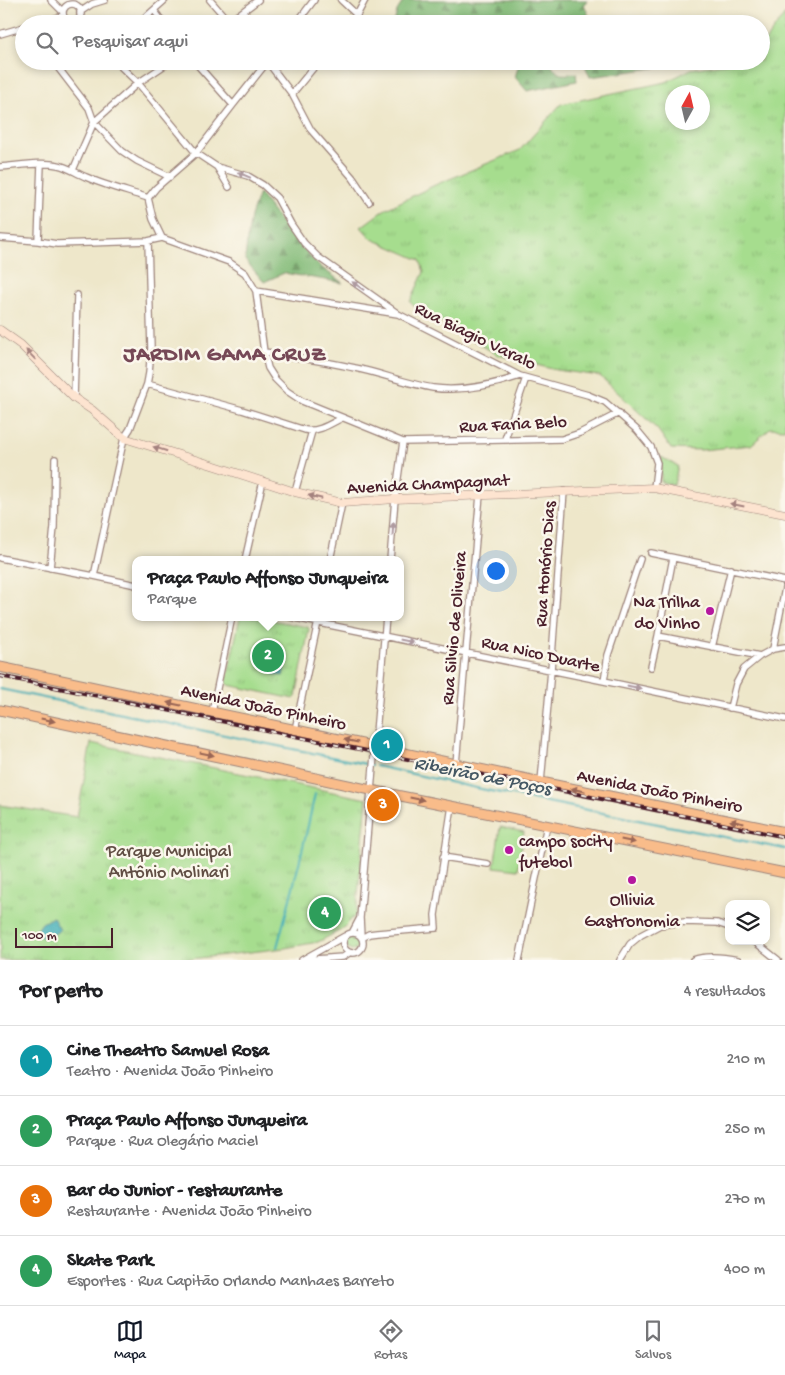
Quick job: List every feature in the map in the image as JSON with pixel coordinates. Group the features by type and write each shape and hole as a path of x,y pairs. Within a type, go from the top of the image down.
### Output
{"main road":[{"name":"Avenida João Pinheiro","path":"0,667 785,832"},
{"path":"0,710 371,790 785,873"}],"street":[{"path":"51,0 63,14 69,2 78,7 80,13 91,2 105,0"},
{"path":"148,15 165,0"},
{"path":"210,0 222,15"},
{"path":"239,15 258,0"},
{"path":"303,15 314,0"},
{"path":"341,0 357,15 365,0"},
{"path":"154,10 158,15"},
{"path":"0,34 15,30"},
{"path":"60,70 89,108 94,122 127,156 170,177"},
{"path":"124,70 138,83 196,153 217,166 248,176 263,185 277,198 291,224 318,257 398,314"},
{"path":"73,170 94,122 138,83 158,70"},
{"path":"202,70 233,105"},
{"path":"148,198 156,188 196,153 261,70"},
{"path":"274,70 292,94 311,130 353,178 369,202"},
{"path":"292,94 312,70"},
{"path":"38,241 41,164"},
{"path":"0,167 57,164 98,182 148,198"},
{"path":"217,166 229,187"},
{"path":"148,198 153,219 162,238"},
{"path":"0,238 57,244 148,241 162,238 218,257 238,266 245,273 256,291 264,352 268,368 275,378 302,401 403,442 395,499 390,556"},
{"path":"94,576 124,438 130,429 147,384 149,373 148,241"},
{"name":"Rua Biagio Varalo","path":"256,291 398,314 523,377 588,395 605,402 637,430 651,447 657,463 654,488"},
{"path":"74,398 77,295"},
{"name":"Avenida Champagnat","path":"0,330 21,345 74,398 92,410 124,438 295,492 342,503 654,488 785,514"},
{"path":"264,352 354,367 434,388 476,387 523,377 505,439"},
{"path":"147,384 242,410 305,430 320,429 342,418"},
{"name":"Rua Faria Belo","path":"403,442 562,439 580,433 619,413"},
{"path":"295,492 312,431"},
{"path":"50,568 54,527 55,459"},
{"path":"246,556 263,481"},
{"name":"Rua Honório Dias","path":"541,782 564,491"},
{"name":"Rua Silvio de Oliveira","path":"456,764 480,495"},
{"path":"331,556 342,503"},
{"path":"651,553 785,581"},
{"path":"0,558 132,584"},
{"path":"651,666 673,558"},
{"path":"604,681 608,655 640,559"},
{"path":"712,646 731,569"},
{"path":"773,648 785,588"},
{"path":"212,712 231,621"},
{"path":"295,730 318,621"},
{"name":"Rua Nico Duarte","path":"322,621 385,636 785,720"},
{"path":"301,960 343,957 363,948 364,941 360,918 386,621"},
{"path":"658,636 760,656"},
{"path":"730,708 736,684 744,669 773,648 785,648"},
{"path":"362,937 377,933 436,928 435,915 452,806"},
{"path":"519,960 547,824"},
{"path":"443,857 488,864"},
{"path":"352,933 360,918"},
{"path":"620,960 630,944 641,935 660,925 685,922 717,922 725,925"},
{"path":"301,960 352,933 362,937"},
{"path":"345,936 343,946 346,951 352,953"},
{"path":"759,945 778,960"},
{"path":"348,960 352,953"},
{"path":"694,960 713,957 738,960"}],"green space":[{"path":"404,0 588,0 584,4 588,15 396,15"},
{"path":"785,14 785,429 770,428 751,445 702,450 671,449 658,430 600,376 556,370 498,355 418,310 410,302 424,272 420,260 372,239 361,227 384,210 435,185 520,150 561,104 666,82 689,70 770,70 770,35"},
{"path":"517,70 556,70 560,73 576,73 577,81 527,91 515,77"},
{"path":"587,70 640,70 590,77"},
{"path":"259,193 318,265 343,283 284,273 264,282 245,260 251,216"},
{"path":"661,457 678,466 674,485 661,482"},
{"path":"239,621 277,621 308,627 296,697 294,699 226,683"},
{"name":"Parque Municipal Antônio Molinari","path":"91,743 367,799 356,915 341,930 318,942 285,948 182,960 0,960 0,805 77,817"},
{"name":"campo socity futebol","path":"500,827 524,832 518,870 494,867"},
{"path":"350,936 356,936 360,943 356,950 350,950 346,946 346,940"}],"water":[{"path":"275,664 285,666 283,676 273,674"},
{"path":"53,917 60,930 47,939 34,934 42,923"}],"waterway":[{"name":"Ribeirão de Poços","path":"0,689 371,765"},
{"name":"Ribeirão de Poços","path":"376,766 481,789 785,849"},
{"path":"277,947 315,794"}],"railway":[{"path":"0,676 785,837"}],"place":[{"name":"Na Trilha do Vinho","path":"710,611"},
{"name":"Praça Paulo Affonso Junqueira","path":"268,656"},
{"name":"Cine Theatro Samuel Rosa","path":"387,745"},
{"name":"Bar do Junior - restaurante","path":"383,805"},
{"name":"campo socity futebol","path":"509,850"},
{"name":"Ollivia Gastronomia","path":"632,880"},
{"name":"Skate Park","path":"325,913"}],"district":[{"name":"JARDIM GAMA CRUZ","path":"225,352"}]}
